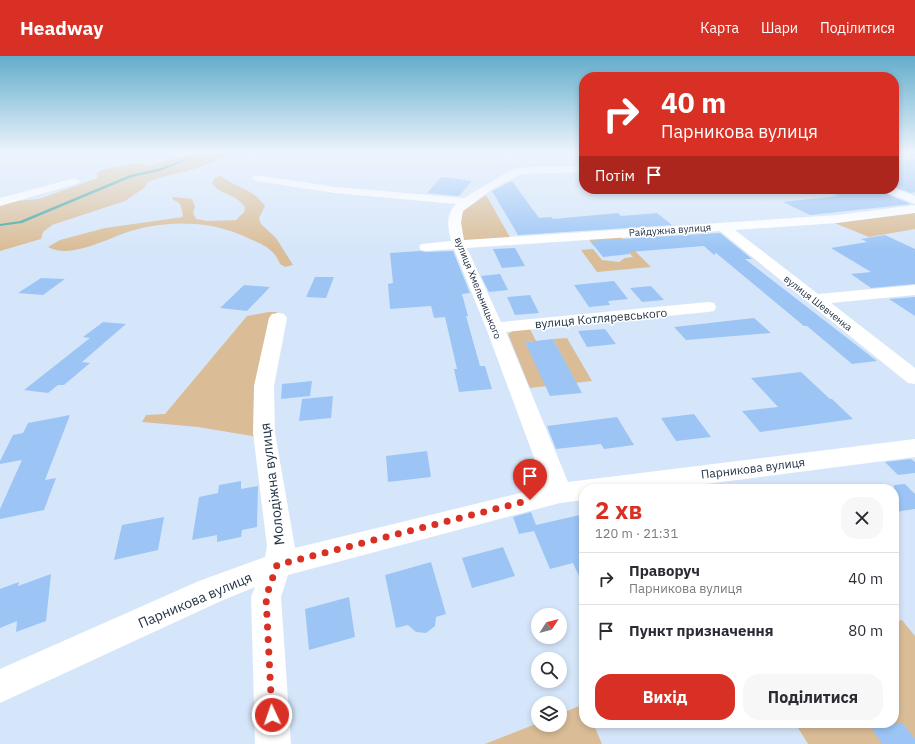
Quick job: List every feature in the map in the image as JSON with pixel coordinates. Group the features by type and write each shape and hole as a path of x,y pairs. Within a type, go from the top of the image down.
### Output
{"street":[{"path":"0,202 60,185"},
{"path":"294,185 328,190 467,202"},
{"name":"вулиця Хмельницького","path":"493,185 457,210 455,221 456,235 494,328 572,491"},
{"path":"899,194 915,200"},
{"name":"Райдужна вулиця","path":"426,247 837,219 915,209"},
{"name":"вулиця Шевченка","path":"722,226 915,378"},
{"path":"812,298 824,299 915,290"},
{"name":"вулиця Котляревського","path":"494,328 708,307"},
{"name":"Молодіжна вулиця","path":"274,744 266,597 277,565 281,546 264,433 264,386 278,318"},
{"name":"Парникова вулиця","path":"631,484 915,448"},
{"name":"Парникова вулиця","path":"0,686 210,591 277,565 572,491"}],"shaded area":[{"path":"78,185 146,185 125,201 52,225 43,232 41,239 0,251 0,205 17,201 39,199"},
{"path":"214,185 237,185 261,200 265,206 259,218 261,224 276,238 293,265 285,267 280,264 271,250 246,237 221,228 195,224 181,223 155,225 131,231 95,245 70,251 48,247 60,240 105,228 183,217 180,204 173,200 172,197 192,199 195,207 193,213 196,219 208,221 236,220 244,212 245,207 232,196 216,188"},
{"path":"486,195 511,239 463,241 460,221 463,211"},
{"path":"915,212 915,229 869,237 832,222"},
{"path":"620,236 651,267 597,272 581,250 593,249 602,260 619,262 625,258 633,257 620,243 593,245 588,238"},
{"path":"277,312 273,319 261,443 252,436 198,427 142,422 146,415 165,414 247,316"},
{"path":"530,329 536,341 525,342 565,362 553,339 567,338 592,381 530,388 508,334 514,330"},
{"path":"902,620 915,636 915,744 808,744 798,728 899,728 899,621"},
{"path":"579,706 579,728 595,728 602,744 485,744 531,726 531,732 567,732 567,711"}],"building":[{"path":"434,185 468,185 459,196 427,193"},
{"path":"504,185 515,185 539,218 551,217 553,219 618,213 621,216 657,213 672,225 518,235 492,191"},
{"path":"899,185 915,185 915,192 911,193 899,189"},
{"path":"834,194 886,194 911,204 810,215 783,202 838,196"},
{"path":"720,233 752,259 745,259 877,361 852,364 716,253 714,255 704,246 629,252 630,254 603,257 590,241"},
{"path":"885,235 915,249 915,284 871,288 851,274 871,272 831,248 867,242 861,239"},
{"path":"515,248 525,266 502,268 493,249"},
{"path":"453,251 470,293 462,294 468,316 466,316 480,366 485,366 492,389 459,392 454,369 457,369 445,317 434,318 431,306 390,309 388,284 393,283 390,253"},
{"path":"500,274 508,290 489,292 481,276"},
{"path":"315,277 334,277 326,298 306,297"},
{"path":"41,278 65,279 43,295 18,293"},
{"path":"614,281 628,299 608,301 610,305 589,307 574,285"},
{"path":"244,285 270,287 247,311 220,308"},
{"path":"651,286 664,300 642,302 630,288"},
{"path":"530,295 539,313 515,315 507,297"},
{"path":"915,297 915,316 889,299"},
{"path":"754,318 771,333 686,340 674,327"},
{"path":"103,322 126,324 82,362 90,363 64,385 58,385 48,393 24,390 90,338 83,337"},
{"path":"605,329 616,344 587,347 578,331"},
{"path":"553,339 582,393 550,396 525,342"},
{"path":"801,372 853,419 760,432 742,411 778,407 751,378"},
{"path":"312,381 310,396 281,399 282,384"},
{"path":"333,396 331,418 299,421 302,399"},
{"path":"694,414 711,437 676,441 661,418"},
{"path":"70,415 45,480 56,478 44,510 0,519 0,509 22,460 0,464 0,461 13,435 23,433 28,423"},
{"path":"617,417 634,445 604,449 601,444 556,449 547,426"},
{"path":"427,451 431,477 388,482 386,456"},
{"path":"911,459 915,462 915,473 898,475 885,462"},
{"path":"241,481 241,489 258,486 257,527 242,530 241,537 217,542 217,535 192,540 199,497 218,493 219,485"},
{"path":"905,484 915,494 915,509 899,511 899,485"},
{"path":"531,512 536,525 579,515 579,576 573,563 550,569 534,531 519,534 513,517"},
{"path":"164,517 158,550 114,560 122,525"},
{"path":"503,547 515,576 472,588 462,558"},
{"path":"431,562 446,614 436,617 435,626 426,633 416,632 408,625 396,628 385,575"},
{"path":"51,574 46,621 16,632 17,621 0,628 0,589 19,582 18,586"},
{"path":"349,597 355,637 309,650 305,609"},
{"path":"899,723 903,723 915,739 915,744 882,744 871,728 899,728"}],"waterway":[{"path":"0,225 21,222 109,185"}],"route":[{"path":"272,715 266,597 277,565 530,500"}]}
